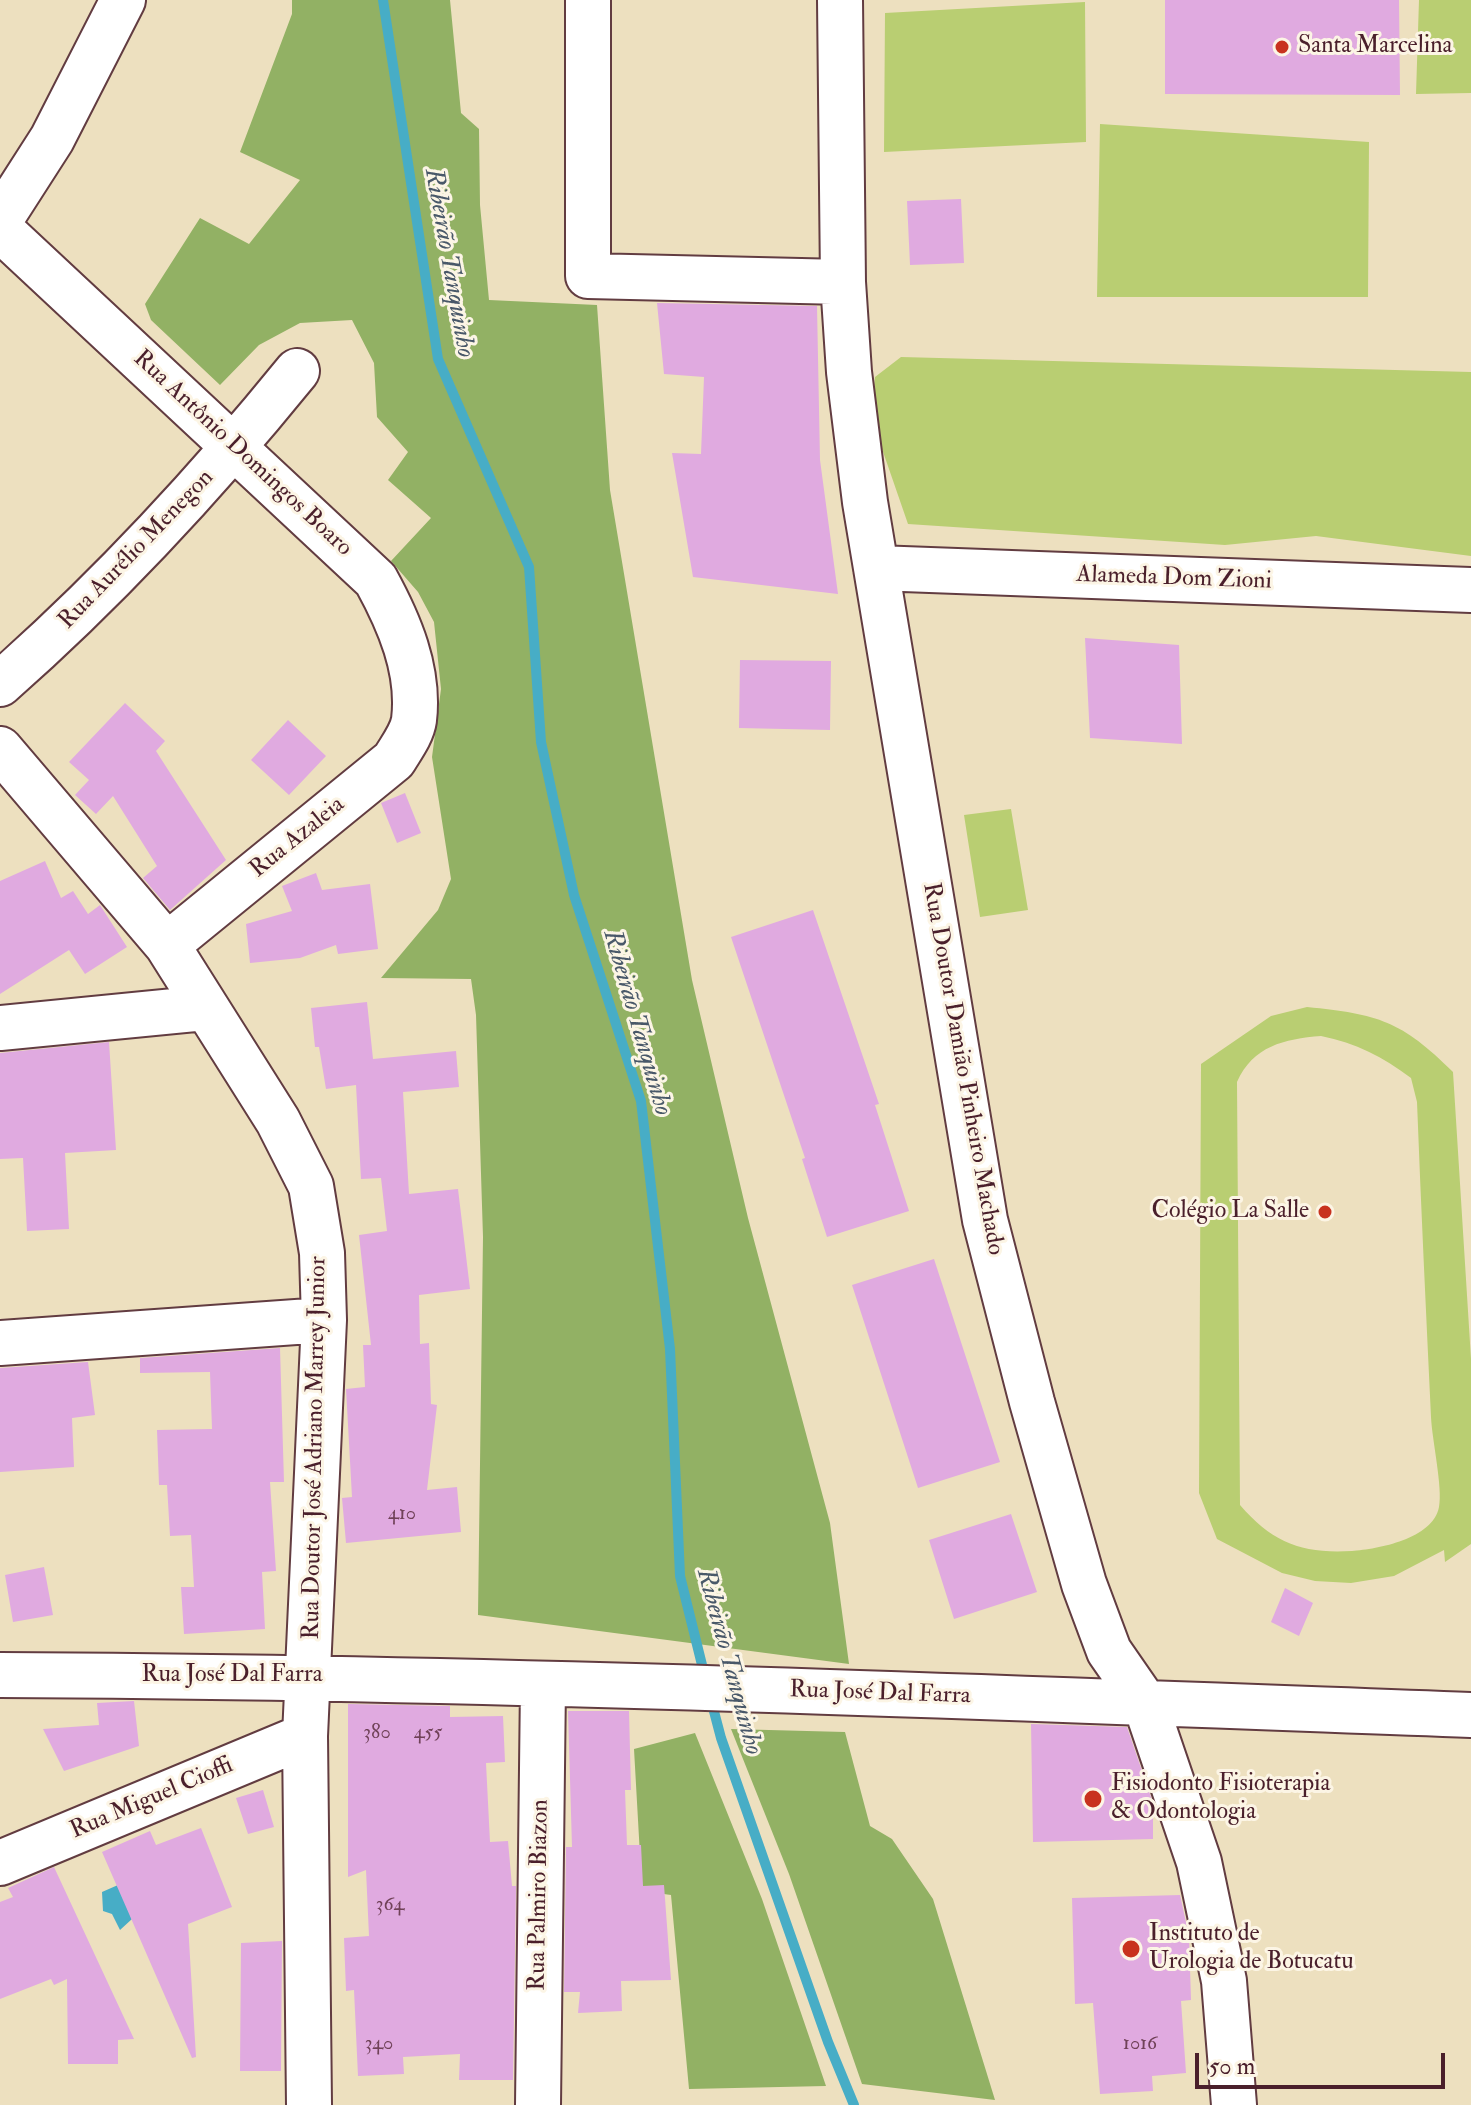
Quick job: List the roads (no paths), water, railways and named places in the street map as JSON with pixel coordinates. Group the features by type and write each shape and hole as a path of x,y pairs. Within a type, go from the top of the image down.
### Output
{"street":[{"path":"0,220 52,139 123,0"},
{"path":"588,0 588,276 843,282"},
{"name":"Rua Doutor Damião Pinheiro Machado","path":"840,0 843,282 849,372 876,568 985,1220 1032,1402 1084,1584 1109,1651 1145,1703 1199,1862 1224,1981 1234,2105"},
{"name":"Rua Antônio Domingos Boaro","path":"0,229 376,580 398,620 409,654 414,720"},
{"name":"Rua Aurélio Menegon","path":"0,684 150,539 235,447 297,371"},
{"name":"Alameda Dom Zioni","path":"876,568 1471,590"},
{"name":"Rua Azaleia","path":"167,945 394,760 414,720"},
{"name":"Rua Doutor José Adriano Marrey Junior","path":"0,749 167,945 278,1121 311,1186 322,1253 324,1320 305,1736 309,2105"},
{"path":"0,1028 205,1008"},
{"path":"0,1343 324,1320"},
{"name":"Rua José Dal Farra","path":"0,1675 309,1676 677,1685 1471,1715"},
{"name":"Rua Palmiro Biazon","path":"538,2105 543,1684"},
{"name":"Rua Miguel Cioffi","path":"0,1863 305,1736"}],"water":[{"path":"118,1885 132,1919 120,1930 112,1914 103,1911 102,1892"}],"waterway":[{"name":"Ribeirão Tanquinho","path":"383,0 438,359 529,567 541,742 574,895 641,1101 670,1349 680,1576 705,1677"},
{"name":"Ribeirão Tanquinho","path":"711,1700 721,1738 828,2042 854,2105"}],"place":[{"name":"Santa Marcelina","path":"1282,47"},
{"name":"Colégio La Salle","path":"1325,1212"},
{"name":"Fisiodonto Fisioterapia & Odontologia","path":"1093,1799"},
{"name":"Instituto de Urologia de Botucatu","path":"1131,1949"}]}
